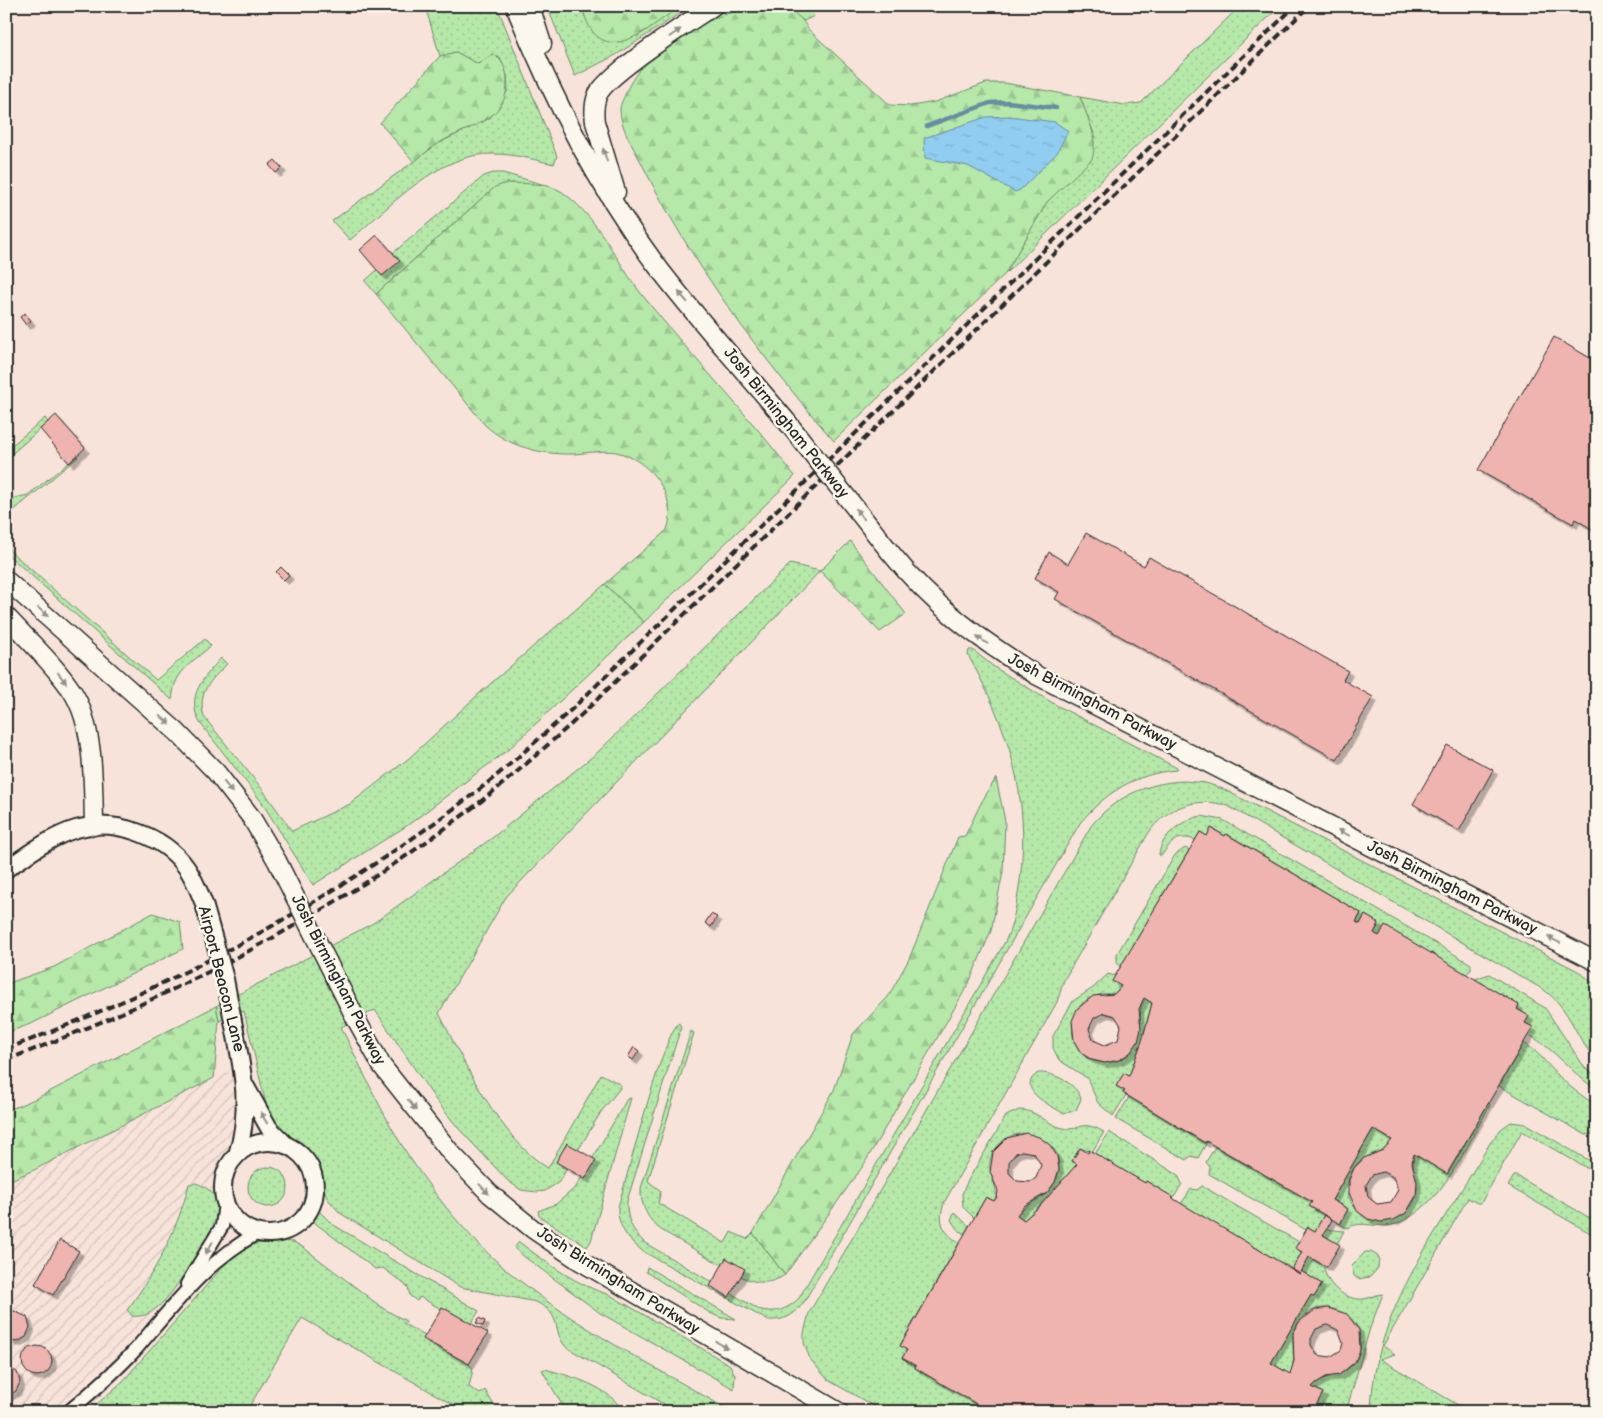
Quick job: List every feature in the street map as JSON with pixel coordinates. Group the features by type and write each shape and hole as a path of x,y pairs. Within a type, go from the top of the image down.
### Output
{"main road":[{"name":"Josh Birmingham Parkway","path":"515,6 562,108 624,218 654,262 788,423 890,552 927,594 961,625 1036,675 1597,962"},
{"name":"Josh Birmingham Parkway","path":"530,6 562,108"},
{"path":"624,218 595,122 594,113 597,96 610,79 713,6"},
{"name":"Josh Birmingham Parkway","path":"6,580 177,732 216,772 251,817 277,861 356,1019 382,1066 451,1153 490,1194 533,1229 596,1270 839,1412"},
{"path":"6,616 72,692 83,715 92,780 94,826"}],"street":[{"name":"Airport Beacon Lane","path":"6,869 52,839 76,830 94,826 121,828 137,832 170,850 186,866 195,881 204,904 225,980 246,1087 244,1135 237,1155"},
{"name":"Airport Beacon Lane","path":"246,1087 269,1128 286,1145"},
{"path":"178,1299 222,1226 225,1204 224,1178 229,1165 237,1155 248,1147 260,1142 273,1142 286,1145 298,1152 311,1169 315,1188 313,1200 305,1216 292,1228 275,1234 258,1233 238,1222 225,1204"},
{"path":"68,1412 108,1379 178,1299 227,1251 258,1233"}],"shaded area":[{"path":"6,6 1597,6 1597,1412 6,1412"},
{"path":"242,1065 232,1160 226,1171 223,1184 225,1203 178,1299 68,1412 6,1412 6,1182 34,1170"}],"green space":[{"path":"425,6 497,6 557,156 554,164 502,154 474,156 454,162 416,184 350,240 332,221 439,143 490,118 508,90 507,75 500,58 493,55 478,64 456,52 440,56"},
{"path":"547,6 582,6 585,17 638,36 680,6 691,6 616,55 575,76"},
{"path":"582,6 680,6 639,34 625,41 611,42 599,38 589,27"},
{"path":"724,6 754,6 687,31"},
{"path":"754,6 778,7 798,16 808,29 890,105 911,106 935,102 986,83 1005,83 1080,97 1093,135 1094,151 1092,159 1047,202 1005,274 834,441 780,376 728,308 661,200 622,123 621,104 633,78 645,63 661,49 697,26"},
{"path":"782,6 806,6 814,16 804,21"},
{"path":"1240,6 1280,6 1005,274 1047,202 1067,181 1095,136 1080,97 1125,105 1141,103"},
{"path":"456,52 478,64 493,54 496,56 506,72 506,94 501,105 494,113 436,145 414,162 380,123 440,56"},
{"path":"493,173 503,173 549,186 507,183 481,199 376,294 365,281 377,270 382,276 399,261 393,253 484,176"},
{"path":"507,183 538,184 552,187 565,194 577,204 598,229 643,296 795,476 644,622 605,584 667,530 670,517 669,505 665,493 650,471 640,462 616,452 550,453 526,448 494,433 485,425 376,294 495,187"},
{"path":"45,418 48,422 6,459 6,450"},
{"path":"77,456 12,512 9,550 156,680 205,639 211,646 181,673 175,684 172,700 6,553 6,500 28,495"},
{"path":"850,541 906,614 880,632 820,571"},
{"path":"790,564 820,571 506,897 439,1013 472,1076 499,1119 531,1155 548,1168 601,1074 620,1084 620,1088 601,1112 559,1182 545,1191 537,1192 521,1190 508,1181 459,1129 435,1099 375,1010 341,1027 382,1110 410,1158 446,1208 488,1254 545,1300 596,1334 732,1412 677,1412 566,1347 559,1335 554,1318 545,1307 536,1302 460,1287 340,1213 327,1198 318,1168 312,1157 304,1148 281,1131 268,1113 244,1011 219,1021 216,1006 375,922 492,838 598,752"},
{"path":"605,584 644,622 509,749 408,825 313,885 261,801 200,723 196,713 195,704 198,688 221,658 227,664 211,681 204,693 202,708 204,717 263,790 292,831 350,804 408,759 481,692"},
{"path":"969,650 973,650 994,667 1056,705 1177,768 1176,770 1161,772 1134,780 1122,786 1100,802 1080,823 804,1302 788,1317 779,1320 767,1320 644,1252 633,1243 622,1227 618,1207 655,1078 672,1032 679,1023 681,1027 627,1201 631,1224 645,1243 758,1309 775,1311 785,1308 799,1298 1005,942 1013,920 1023,849 1019,791 1005,736 995,709 968,655"},
{"path":"996,778 1005,821 1003,872 991,931 969,983 863,1166 785,1275 753,1233 834,1090 853,1034 888,997 909,959 958,837 965,836"},
{"path":"1185,781 1206,783 1223,789 1578,971 1597,986 1597,1060 1589,1052 1561,1007 1544,990 1228,806 1205,802 1183,806 1163,817 1148,834 1064,980 1057,1002 945,1201 941,1220 945,1230 959,1243 900,1345 907,1350 902,1358 916,1366 915,1368 990,1412 884,1412 828,1380 810,1359 804,1343 804,1333 809,1313 1091,826 1110,807 1133,793 1158,784"},
{"path":"1201,816 1223,820 1471,964 1471,970 1466,974 1385,927 1379,936 1374,933 1379,923 1365,915 1360,924 1356,922 1361,913 1227,834 1225,836 1212,828 1207,836 1200,832 1195,840 1184,838 1176,840 1162,855 1159,855 1168,835 1180,825"},
{"path":"1185,848 1189,850 1120,968 1117,962 1117,954 1175,855"},
{"path":"153,913 180,922 183,949 33,1023 6,1033 6,984 54,967"},
{"path":"1108,974 1115,976 1121,986 1114,994 1096,996 1083,1003 1075,1015 1072,1028 1075,1042 1082,1053 1094,1061 1110,1062 1128,1055 1140,1035 1141,1011 1144,998 1152,1003 1142,1041 1129,1076 1116,1086 1125,1091 1123,1093 1126,1095 1113,1116 1098,1103 1087,1078 1059,1060 1053,1048 1053,1036 1073,1001 1093,988"},
{"path":"1489,974 1545,1008 1585,1068 1597,1076 1597,1090 1547,1047 1529,1035 1533,1027 1525,1023 1529,1016 1517,1009 1519,1005 1475,979"},
{"path":"216,1006 219,1021 214,1078 34,1170 6,1182 6,1111 37,1098"},
{"path":"691,1031 694,1033 648,1181 661,1191 658,1203 725,1243 731,1232 747,1239 753,1233 785,1275 775,1280 760,1282 744,1278 661,1230 652,1222 643,1206 641,1188"},
{"path":"1524,1043 1537,1053 1570,1087 1597,1106 1597,1133 1586,1135 1499,1086"},
{"path":"1038,1073 1058,1077 1075,1088 1081,1099 1076,1110 1063,1113 1037,1096 1032,1091 1030,1085 1032,1079"},
{"path":"1129,1097 1204,1143 1207,1142 1198,1158 1191,1156 1187,1160 1116,1119"},
{"path":"631,1098 591,1241 587,1247 539,1216 538,1211 556,1204 576,1187 627,1099"},
{"path":"1489,1102 1490,1105 1452,1173 1427,1204 1412,1216 1390,1226 1358,1224 1347,1228 1340,1224 1348,1209 1332,1200 1373,1129 1392,1140 1382,1149 1359,1162 1355,1167 1351,1173 1348,1188 1351,1201 1358,1211 1370,1218 1382,1221 1395,1219 1407,1212 1417,1193 1413,1166 1414,1154 1448,1174"},
{"path":"1019,1110 1036,1114 1052,1124 1063,1128 1090,1126 1104,1132 1092,1152 1080,1148 1072,1161 1077,1164 1053,1193 1024,1220 1017,1215 1047,1193 1054,1184 1059,1170 1057,1158 1051,1147 1042,1139 1031,1135 1019,1134 1007,1138 996,1148 991,1156 990,1171 996,1189 994,1201 986,1197 974,1218 963,1207 962,1194 967,1182 1006,1116"},
{"path":"1511,1122 1526,1124 1597,1165 1597,1174 1522,1131 1481,1203 1468,1198 1383,1346 1395,1354 1380,1359 1470,1412 1371,1412 1375,1374 1384,1338 1397,1304 1431,1238 1490,1143 1501,1129"},
{"path":"1109,1132 1178,1175 1182,1184 1173,1199 1146,1181 1145,1183 1095,1154"},
{"path":"1215,1147 1312,1202 1310,1207 1324,1215 1315,1231 1308,1227 1306,1230 1209,1174 1210,1167 1206,1162"},
{"path":"272,1167 279,1170 285,1176 288,1187 287,1195 279,1204 272,1207 264,1207 257,1204 249,1195 248,1183 251,1176 260,1168"},
{"path":"1514,1176 1597,1222 1597,1237 1508,1186"},
{"path":"196,1183 210,1191 217,1201 218,1214 208,1240 162,1303 152,1312 141,1316 132,1316 127,1310 156,1265 172,1234 189,1184"},
{"path":"1202,1186 1299,1242 1296,1248 1302,1252 1292,1269 1181,1204 1191,1189 1197,1190"},
{"path":"319,1211 332,1224 479,1311 471,1324 442,1307 441,1309 420,1297 417,1301 410,1296 408,1287 383,1268 375,1269 315,1223 314,1220"},
{"path":"954,1212 969,1226 964,1234 957,1229 951,1220"},
{"path":"1326,1229 1344,1231 1337,1244 1323,1235"},
{"path":"280,1241 294,1242 304,1248 384,1309 406,1321 404,1324 425,1336 424,1339 469,1364 473,1369 469,1387 480,1394 485,1390 498,1412 466,1412 302,1318 246,1412 88,1412 123,1381 232,1256 255,1244"},
{"path":"519,1242 574,1279 597,1291 610,1295 730,1365 735,1375 734,1389 600,1313 514,1248"},
{"path":"1365,1252 1371,1252 1379,1257 1378,1268 1370,1277 1358,1279 1354,1276 1352,1266"},
{"path":"1309,1257 1324,1266 1325,1273 1332,1285 1343,1294 1357,1299 1364,1299 1383,1294 1370,1328 1346,1412 1312,1412 1323,1393 1312,1387 1322,1379 1350,1368 1354,1363 1360,1349 1360,1336 1355,1324 1346,1315 1334,1309 1322,1308 1310,1312 1295,1328 1293,1335 1293,1361 1290,1374 1271,1363 1311,1295 1314,1296 1322,1284 1301,1271"},
{"path":"647,1267 736,1319 721,1318 710,1313 646,1272"},
{"path":"545,1369 588,1383 599,1389 609,1395 623,1412 566,1412 542,1370"}],"water":[{"path":"1009,116 1055,122 1068,131 1057,153 1020,190 1015,192 968,166 925,158 924,138 986,117"}],"building":[{"path":"275,160 282,168 276,173 269,165"},
{"path":"377,235 400,261 382,276 360,250"},
{"path":"25,313 31,321 26,325 20,317"},
{"path":"1554,337 1597,362 1597,532 1575,519 1573,524 1478,470"},
{"path":"56,415 85,448 69,463 40,429"},
{"path":"1086,533 1144,566 1149,557 1348,671 1343,680 1373,697 1337,760 1055,599 1059,592 1035,578 1049,552 1068,564"},
{"path":"281,567 289,575 284,580 276,572"},
{"path":"1447,745 1493,770 1459,831 1413,804"},
{"path":"1211,828 1225,836 1226,834 1361,913 1356,922 1360,924 1365,915 1379,923 1374,933 1379,936 1385,926 1519,1005 1517,1009 1529,1016 1525,1023 1533,1027 1447,1174 1414,1154 1412,1163 1417,1182 1416,1196 1406,1213 1394,1220 1381,1222 1368,1219 1357,1211 1349,1193 1349,1180 1354,1168 1364,1158 1383,1150 1392,1140 1373,1129 1332,1200 1348,1209 1340,1224 1309,1206 1312,1202 1206,1141 1205,1143 1123,1093 1125,1091 1116,1086 1124,1073 1129,1076 1142,1041 1152,1003 1144,998 1139,1009 1141,1029 1138,1042 1130,1053 1119,1060 1105,1063 1092,1060 1081,1053 1074,1041 1072,1021 1077,1009 1093,996 1114,994 1118,990 1121,986 1112,981 1200,832 1207,836","holes":["1104,1013 1115,1016 1121,1026 1118,1040 1105,1045 1093,1040 1089,1029 1094,1018","1383,1172 1393,1177 1398,1190 1391,1202 1377,1204 1368,1197 1366,1185 1372,1175"]},
{"path":"711,914 717,917 711,927 705,923"},
{"path":"634,1047 639,1051 633,1060 628,1057"},
{"path":"1026,1133 1039,1137 1050,1145 1057,1156 1059,1169 1055,1182 1047,1193 1024,1206 1017,1215 1024,1220 1039,1207 1077,1164 1072,1161 1080,1148 1088,1153 1089,1150 1145,1183 1146,1181 1300,1274 1301,1271 1322,1284 1314,1297 1311,1295 1271,1363 1290,1374 1294,1361 1293,1334 1299,1322 1315,1310 1328,1308 1347,1314 1359,1330 1360,1350 1355,1362 1339,1375 1326,1377 1312,1387 1323,1393 1312,1412 990,1412 915,1368 916,1366 902,1358 907,1350 900,1346 986,1197 994,1201 997,1197 998,1191 990,1172 993,1152 1007,1138","holes":["1022,1151 1034,1153 1041,1165 1036,1178 1030,1182 1017,1181 1009,1173 1009,1162 1016,1153","1327,1325 1338,1330 1343,1343 1341,1350 1330,1357 1317,1355 1311,1345 1311,1339 1316,1329"]},
{"path":"567,1143 596,1160 585,1179 556,1162"},
{"path":"1324,1215 1332,1220 1323,1235 1340,1245 1327,1267 1309,1257 1300,1274 1292,1269 1302,1252 1295,1248 1308,1227 1315,1231"},
{"path":"60,1240 79,1251 53,1295 35,1284"},
{"path":"726,1258 745,1269 729,1297 710,1286"},
{"path":"442,1307 488,1333 469,1364 423,1339"},
{"path":"14,1311 27,1317 30,1327 26,1337 17,1342 6,1340 6,1314"},
{"path":"479,1318 485,1321 483,1326 476,1323"},
{"path":"37,1346 48,1350 52,1361 48,1372 37,1376 26,1372 22,1361 26,1350"},
{"path":"6,1366 17,1372 20,1382 16,1391 7,1396"}],"waterway":[{"path":"927,126 990,103 1008,102 1056,108"}],"railway":[{"path":"6,1049 126,1000 244,942 357,875 411,839 491,780 571,710 1295,6"},
{"path":"6,1060 128,1010 189,982 248,951 306,919 363,884 418,848 471,809 578,718 1309,6"}]}
